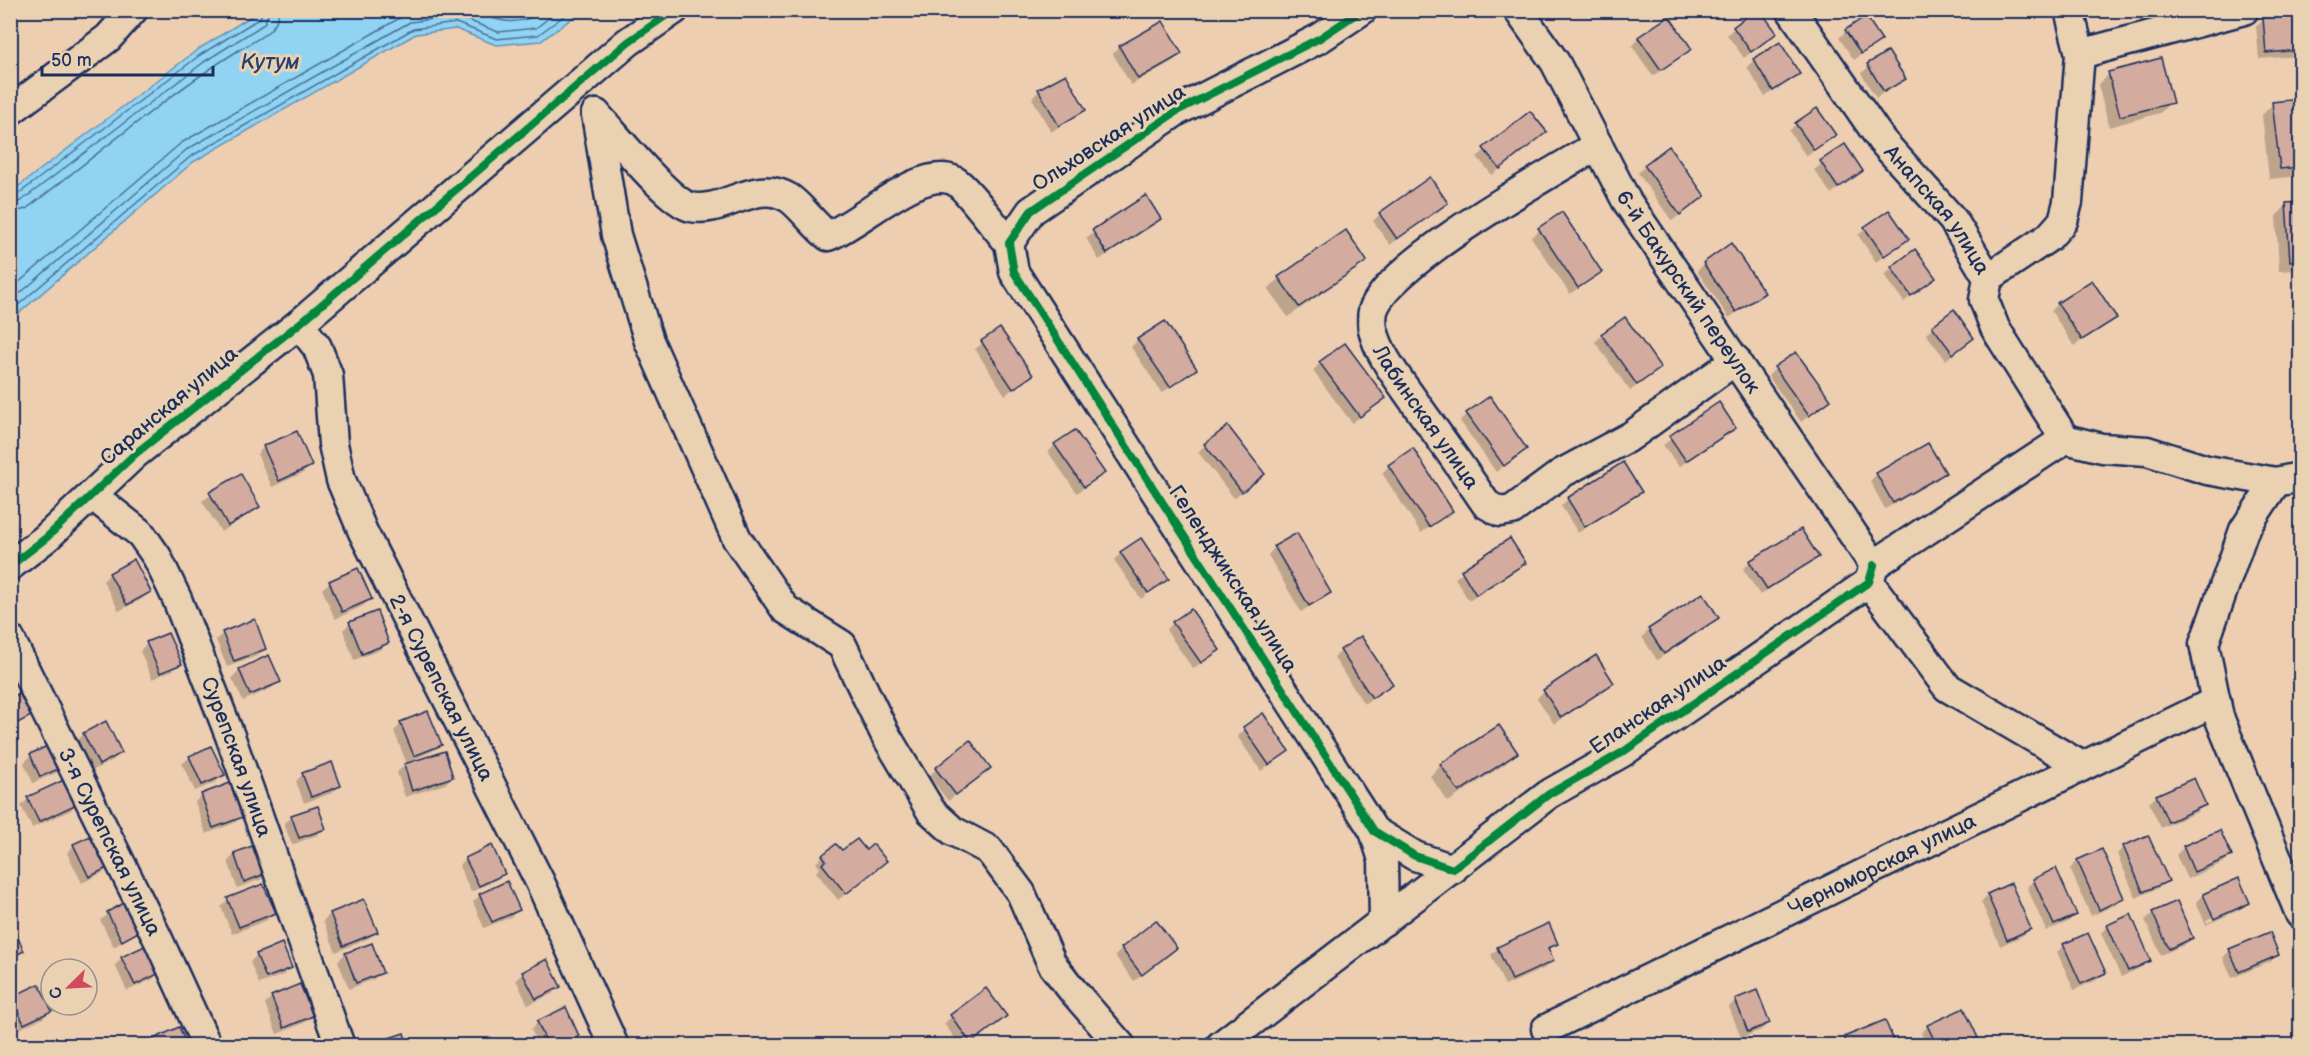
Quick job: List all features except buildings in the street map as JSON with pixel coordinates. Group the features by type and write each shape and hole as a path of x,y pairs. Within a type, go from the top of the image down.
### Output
{"street":[{"path":"10,111 50,84 108,38 133,10"},
{"name":"Саранская улица","path":"10,566 46,538 135,454 298,324 628,42 674,10"},
{"name":"Ольховская улица","path":"1009,243 1031,211 1177,111 1310,44 1362,10"},
{"name":"6-й Бакурский переулок","path":"1518,10 1555,62 1626,200 1736,360 1871,574 1947,687 2082,766"},
{"name":"Анапская улица","path":"1791,10 1882,141 1953,220 1988,278 1984,300 1995,328 2065,439"},
{"path":"1988,278 2049,237 2063,221 2068,202 2080,54 2069,10"},
{"path":"2080,54 2244,10"},
{"path":"573,89 671,196 690,207 711,206 755,191 775,192 790,198 812,224 828,236 846,230 915,183 939,177 956,181 1009,243"},
{"path":"596,114 616,235 649,341 737,539 786,609 842,645 885,734 931,810 953,831 989,850 1021,893 1052,964 1073,992 1121,1046"},
{"name":"Лабинская улица","path":"1598,145 1486,213 1415,262 1386,290 1373,310 1372,327 1378,346 1402,384 1486,504 1500,512 1512,510 1562,474 1631,436 1736,360"},
{"name":"Геленджикская улица","path":"1009,243 1014,272 1374,831 1414,856 1454,869"},
{"name":"2-я Сурепская улица","path":"298,324 316,347 328,375 333,444 341,480 363,532 540,882 614,1046"},
{"path":"1871,574 2065,439 2102,448 2147,451 2207,470 2288,480"},
{"path":"2288,480 2244,530 2204,644 2219,717 2301,914"},
{"name":"Сурепская улица","path":"92,495 141,534 157,557 177,599 230,736 340,1046"},
{"name":"Еланская улица","path":"1220,1046 1549,794 1623,752 1871,574"},
{"name":"3-я Сурепская улица","path":"10,639 158,939 207,1046"},
{"name":"Черноморская улица","path":"1546,1029 2216,701"},
{"path":"1374,831 1383,860 1384,921"}],"water":[{"name":"Кутум","path":"261,10 582,11 541,41 496,45 456,29 416,34 193,162 11,320 11,192 197,50"}],"cycle path":[{"path":"10,566 46,538 135,454 299,324 628,42 674,10"},
{"path":"1362,10 1320,38 1177,111 1031,211 1009,243 1014,272 1374,831 1415,856 1453,869 1549,794 1623,752 1869,582 1874,565"}]}
